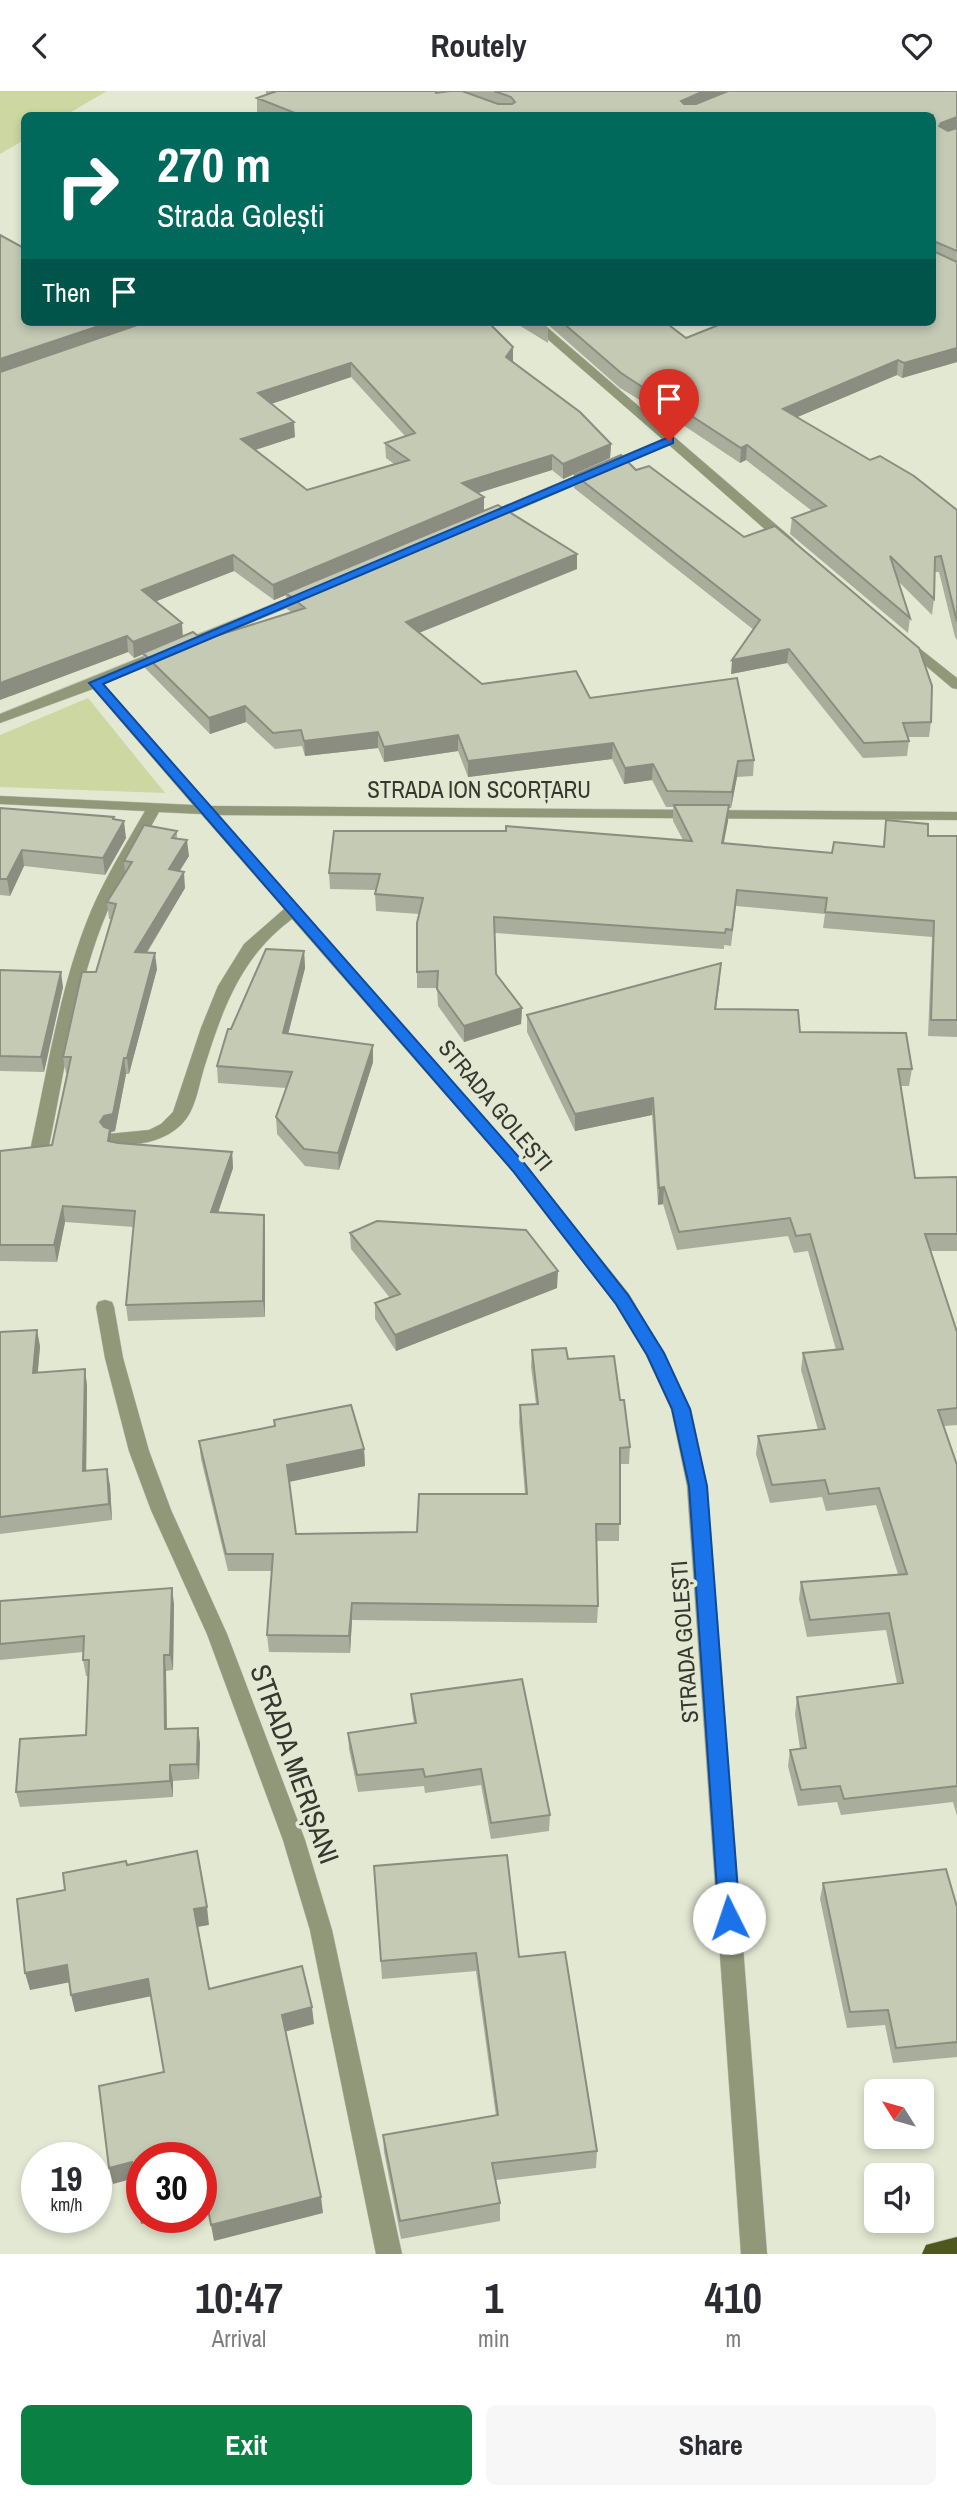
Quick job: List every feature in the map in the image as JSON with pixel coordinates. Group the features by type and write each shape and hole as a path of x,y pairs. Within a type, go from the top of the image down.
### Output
{"main road":[{"path":"935,2254 957,2250"}],"street":[{"path":"539,326 804,556"},
{"path":"466,527 669,441"},
{"path":"0,719 95,683 327,585"},
{"path":"890,628 957,685"},
{"name":"STRADA GOLEȘTI","path":"95,683 518,1167 622,1299 655,1353 681,1409 698,1486 754,2254"},
{"name":"STRADA ION SCORȚARU","path":"0,800 208,810 957,816"},
{"path":"40,1146 72,997 93,927 118,871 154,808"},
{"path":"114,1138 156,1135 176,1121 181,1114 211,1026 236,969 251,947 295,909"},
{"name":"STRADA MERIȘANI","path":"105,1307 114,1358 139,1451 161,1510 217,1634 294,1840 313,1904 389,2254"}],"green space":[{"path":"0,91 107,91 71,112 21,112 21,142 0,154"},
{"path":"88,698 165,793 0,787 0,735"}],"building":[{"path":"272,91 462,91 498,104 512,104 515,102 511,97 494,91 704,91 681,101 684,104 696,104 728,91 957,91 957,117 939,126 948,131 957,128 957,251 936,242 936,112 292,112 257,98 274,92"},
{"path":"0,235 21,246 21,326 99,326 0,359"},
{"path":"936,252 957,262 957,348 904,363 898,360 783,409 870,460 880,456 914,476 957,510 957,622 941,556 935,557 934,599 890,556 910,618 792,518 826,506 747,445 741,448 621,373 567,326 670,326 686,338 716,326 936,326"},
{"path":"134,326 492,326 513,347 506,357 580,412 611,444 563,464 552,455 462,483 484,497 273,585 233,555 142,590 182,623 133,642 127,636 0,683 0,372","holes":["351,363 415,433 385,443 409,460 307,490 241,439 294,422 258,393"]},
{"path":"621,455 636,470 649,466 744,537 775,526 919,648 932,686 931,722 903,723 909,741 864,743 789,649 732,660 760,620 575,475"},
{"path":"498,505 577,554 406,622 482,684 576,671 590,698 737,678 754,760 738,761 732,792 667,791 653,764 625,768 613,743 468,761 458,735 384,747 378,732 304,741 301,730 273,733 245,706 209,718 143,653 193,632 203,640 305,608 286,593"},
{"path":"674,805 729,805 722,843 832,853 834,842 884,847 886,820 928,824 928,836 957,836 957,1020 931,1020 934,921 825,912 827,898 737,890 732,930 726,929 725,933 494,917 496,974 522,1008 464,1026 437,989 438,971 417,972 417,923 423,898 375,894 380,874 329,873 334,831 506,831 506,826 692,841"},
{"path":"0,808 114,817 113,819 124,821 103,858 22,850 7,879 0,879"},
{"path":"144,825 177,831 172,838 187,840 169,869 184,872 135,952 155,953 127,1058 124,1058 113,1114 104,1116 100,1122 110,1129 108,1141 232,1152 211,1212 264,1215 263,1301 126,1305 135,1211 63,1206 54,1245 0,1245 0,1151 52,1145 71,1057 63,1057 82,972 96,972 116,904 107,902 132,862 124,861"},
{"path":"266,949 304,951 283,1033 373,1045 338,1153 304,1149 276,1117 292,1072 217,1066 228,1029 231,1029"},
{"path":"721,963 715,1009 798,1010 800,1032 906,1033 912,1069 898,1069 915,1178 957,1177 957,1234 925,1234 957,1332 957,1408 938,1410 957,1465 957,1786 844,1799 840,1786 801,1790 790,1750 806,1748 797,1697 903,1683 889,1613 810,1620 801,1582 907,1574 879,1488 829,1494 825,1480 772,1485 758,1436 825,1429 803,1353 843,1349 810,1234 796,1236 790,1218 679,1232 664,1187 659,1188 653,1098 575,1114 527,1015"},
{"path":"0,970 61,972 41,1057 0,1056"},
{"path":"377,1221 526,1230 558,1271 395,1335 375,1303 400,1294 350,1233"},
{"path":"37,1330 33,1373 85,1369 83,1471 107,1469 109,1504 0,1517 0,1332"},
{"path":"566,1348 568,1359 614,1356 620,1400 624,1400 630,1447 620,1448 620,1524 596,1524 598,1606 352,1603 349,1636 267,1635 273,1554 226,1554 199,1441 275,1426 274,1420 351,1405 364,1449 287,1465 296,1534 417,1532 419,1494 527,1494 520,1405 538,1404 532,1350"},
{"path":"172,1588 170,1655 164,1655 165,1729 198,1728 197,1764 170,1765 170,1781 16,1792 20,1739 86,1735 89,1660 83,1660 84,1636 0,1644 0,1601"},
{"path":"522,1679 550,1815 491,1823 481,1769 425,1777 423,1769 357,1775 348,1733 416,1723 411,1694"},
{"path":"197,1851 207,1907 194,1909 209,1989 302,1966 312,2007 282,2015 321,2197 217,2223 217,2142 126,2142 126,2164 112,2167 112,2142 106,2142 99,2086 164,2072 148,1979 71,1995 67,1965 25,1973 17,1899 65,1890 63,1873 126,1861 127,1865"},
{"path":"507,1855 519,1957 565,1952 597,2151 492,2163 500,2203 400,2221 383,2135 498,2115 476,1953 381,1961 374,1866"},
{"path":"946,1869 957,1907 957,2042 896,2048 888,2010 850,2012 823,1883"}],"route":[{"path":"669,441 95,683 518,1167 622,1299 655,1353 681,1409 698,1486 729,1918"}]}
